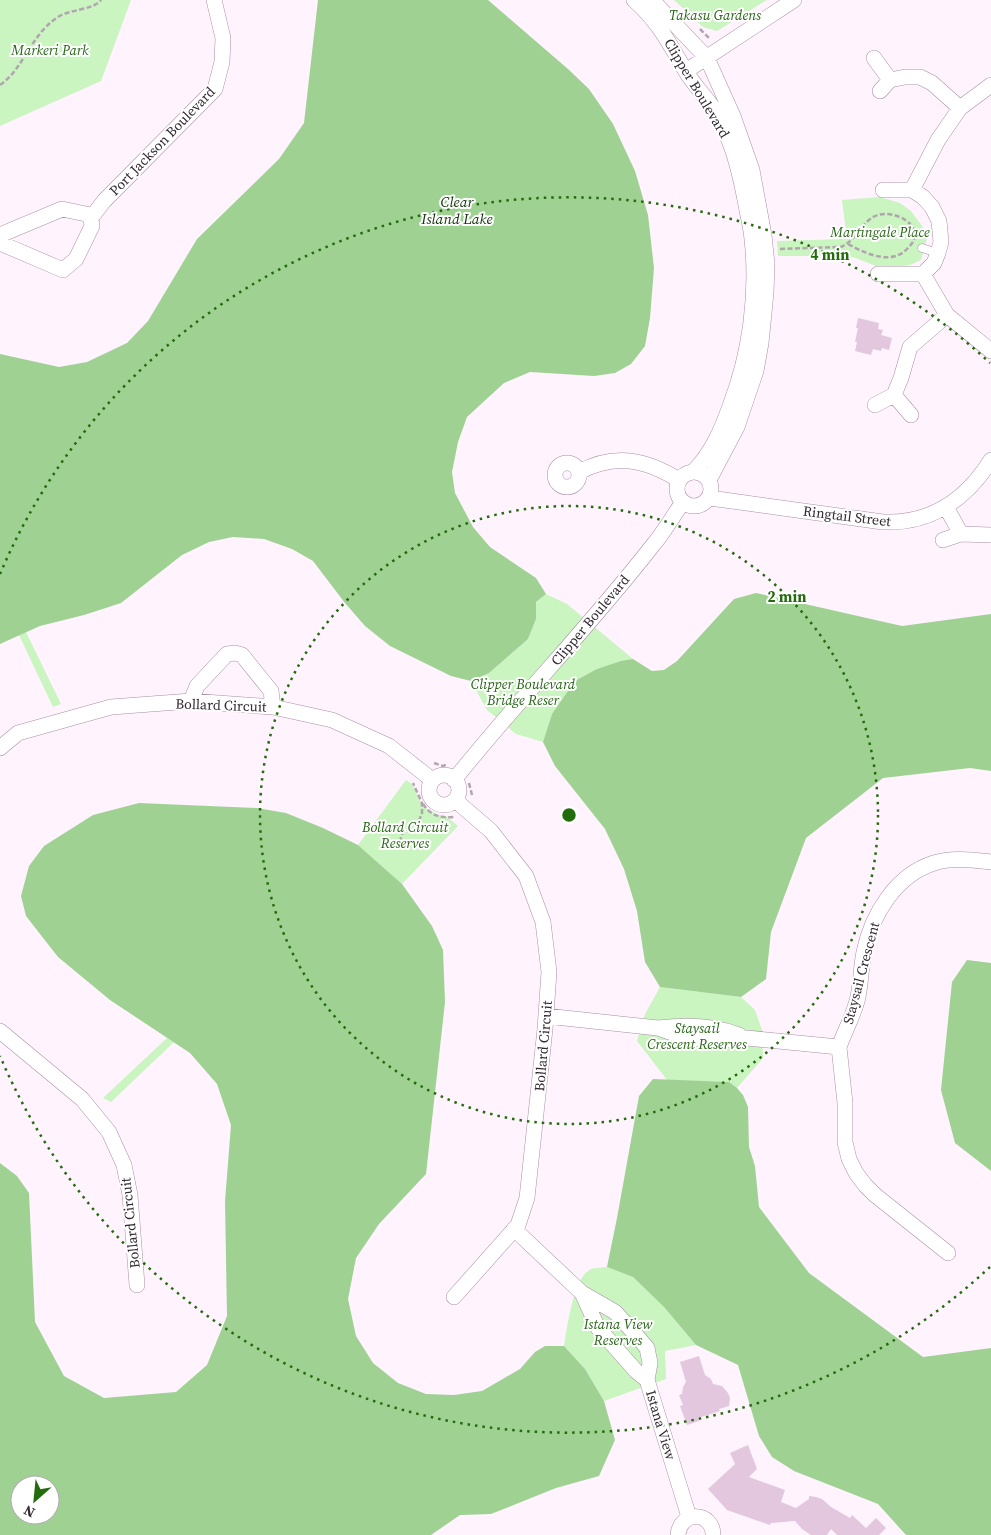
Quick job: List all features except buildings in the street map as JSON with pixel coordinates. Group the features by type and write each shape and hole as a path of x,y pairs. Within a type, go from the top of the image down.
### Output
{"street":[{"name":"Port Jackson Boulevard","path":"0,243 63,270 76,259 92,226 91,218 104,201 215,89 222,62 223,38 214,0"},
{"name":"Clipper Boulevard","path":"634,0 650,14 667,37 686,71 714,110 724,129 737,161 752,238 753,295 744,361 735,392 717,439 706,459 694,471"},
{"name":"Clipper Boulevard","path":"652,0 707,58 733,116 752,170 766,249 766,293 756,371 737,427 710,480"},
{"path":"686,71 794,0"},
{"path":"874,58 885,86 905,77 920,77 932,83 960,108"},
{"path":"912,190 938,140 960,108 991,85"},
{"path":"878,274 923,274 934,263 941,237 939,221 932,206 922,197 912,190 883,190"},
{"path":"0,235 62,209 86,214 91,218"},
{"path":"923,274 947,315 991,351"},
{"path":"875,405 894,395 910,347 947,315"},
{"path":"894,395 911,415"},
{"path":"579,472 590,466 622,460 642,462 664,471 679,480"},
{"name":"Ringtail Street","path":"710,498 889,522 910,521 946,507 970,488 991,460"},
{"path":"694,471 699,472 710,480 712,485 710,498 698,506 691,506 683,502 678,496 677,490 679,480 694,471"},
{"name":"Clipper Boulevard","path":"454,780 481,745 547,671 654,544 683,502"},
{"path":"946,507 961,534"},
{"path":"943,540 961,534 991,535"},
{"path":"192,701 197,686 227,654 236,652 242,655 271,691 273,707"},
{"name":"Bollard Circuit","path":"0,748 18,733 111,707 192,701 273,707 332,720 389,746 432,781"},
{"path":"445,775 454,780 458,787 458,796 447,805 435,802 429,790 432,781 445,775"},
{"name":"Bollard Circuit","path":"454,1297 518,1225 527,1198 549,972 543,922 526,876 491,830 455,800"},
{"name":"Staysail Crescent","path":"839,1047 858,997 864,951 870,930 879,910 890,893 914,872 935,863 956,859 991,862"},
{"path":"546,1016 658,1028 703,1040 747,1038 839,1047 846,1103 845,1142 849,1159 856,1173 876,1195 948,1253"},
{"name":"Bollard Circuit","path":"0,1032 82,1099 110,1132 124,1165 130,1195 137,1285"},
{"path":"514,1229 582,1293 598,1328 646,1380"},
{"name":"Istana View","path":"582,1293 615,1312 647,1348 650,1364 646,1380 689,1517"},
{"path":"608,1339 625,1323"},
{"path":"678,1535 679,1529 689,1517 700,1517 706,1520 713,1530 713,1535"}],"lane":[{"path":"922,248 938,253"}],"path":[{"path":"0,85 13,74 42,30 59,16 75,9 90,7 101,0"},
{"path":"766,249 841,247 848,244 872,217 881,214 901,217 910,224 915,233 914,239 905,252 898,256 878,256 848,244"}],"green space":[{"name":"Markeri Park","path":"0,0 131,0 101,81 0,126"},
{"name":"Takasu Gardens","path":"674,0 767,0 717,31 703,27"},
{"name":"Martingale Place","path":"880,197 900,203 911,211 928,234 921,260 910,265 884,269 850,256 778,256 777,241 847,239 842,200"},
{"name":"Clipper Boulevard Bridge Reser","path":"546,594 567,604 633,659 597,669 552,714 543,742 516,734 487,710 471,681 489,673 528,639 536,619 536,602"},
{"path":"26,632 61,704 53,707 19,635"},
{"name":"Bollard Circuit Reserves","path":"406,780 412,784 423,807 439,815 446,816 458,826 402,884 358,845"},
{"name":"Staysail Crescent Reserves","path":"660,987 741,997 755,1010 762,1030 763,1058 737,1088 729,1082 667,1080 637,1041 645,1014"},
{"path":"167,1038 174,1042 111,1102 103,1098"},
{"name":"Istana View Reserves","path":"607,1267 633,1277 664,1307 696,1345 665,1351 666,1379 604,1401 585,1369 564,1346 569,1317 578,1285 583,1276 590,1270"}],"water":[{"name":"Clear Island Lake","path":"318,0 488,0 589,89 613,124 635,171 648,215 654,268 650,318 645,346 631,364 615,373 594,376 530,372 504,383 467,417 458,442 452,472 455,493 473,527 490,547 536,578 546,594 536,602 536,619 528,639 489,673 471,681 451,676 390,646 365,626 313,561 292,549 264,539 233,537 209,542 182,555 121,603 40,626 0,644 0,354 59,367 87,362 127,343 148,321 197,239 279,159 304,123"},
{"path":"756,593 902,626 991,614 991,771 970,768 883,778 806,838 771,932 766,979 741,997 660,987 645,962 637,911 624,869 605,829 555,766 543,742 552,714 575,681 597,669 633,659 652,671 664,670 677,661 734,599"},
{"path":"139,803 257,808 286,813 358,845 402,884 432,926 443,950 445,1002 426,1174 379,1224 356,1258 348,1299 356,1336 373,1363 398,1383 426,1394 454,1395 482,1391 520,1369 535,1352 545,1346 564,1346 585,1369 604,1401 615,1440 599,1476 556,1488 491,1514 460,1515 431,1535 0,1535 0,1163 17,1176 29,1193 35,1322 64,1376 104,1398 176,1392 207,1365 227,1316 225,1201 231,1125 217,1084 190,1053 110,1000 58,957 26,916 21,896 29,866 44,846 93,815"},
{"path":"967,960 991,963 991,1171 955,1143 941,1090 952,982"},
{"path":"653,1079 729,1082 743,1095 748,1107 749,1147 755,1166 759,1207 809,1273 923,1357 991,1348 991,1535 906,1535 878,1504 794,1471 772,1457 759,1436 738,1365 696,1345 664,1307 633,1277 607,1267 639,1096"}]}
